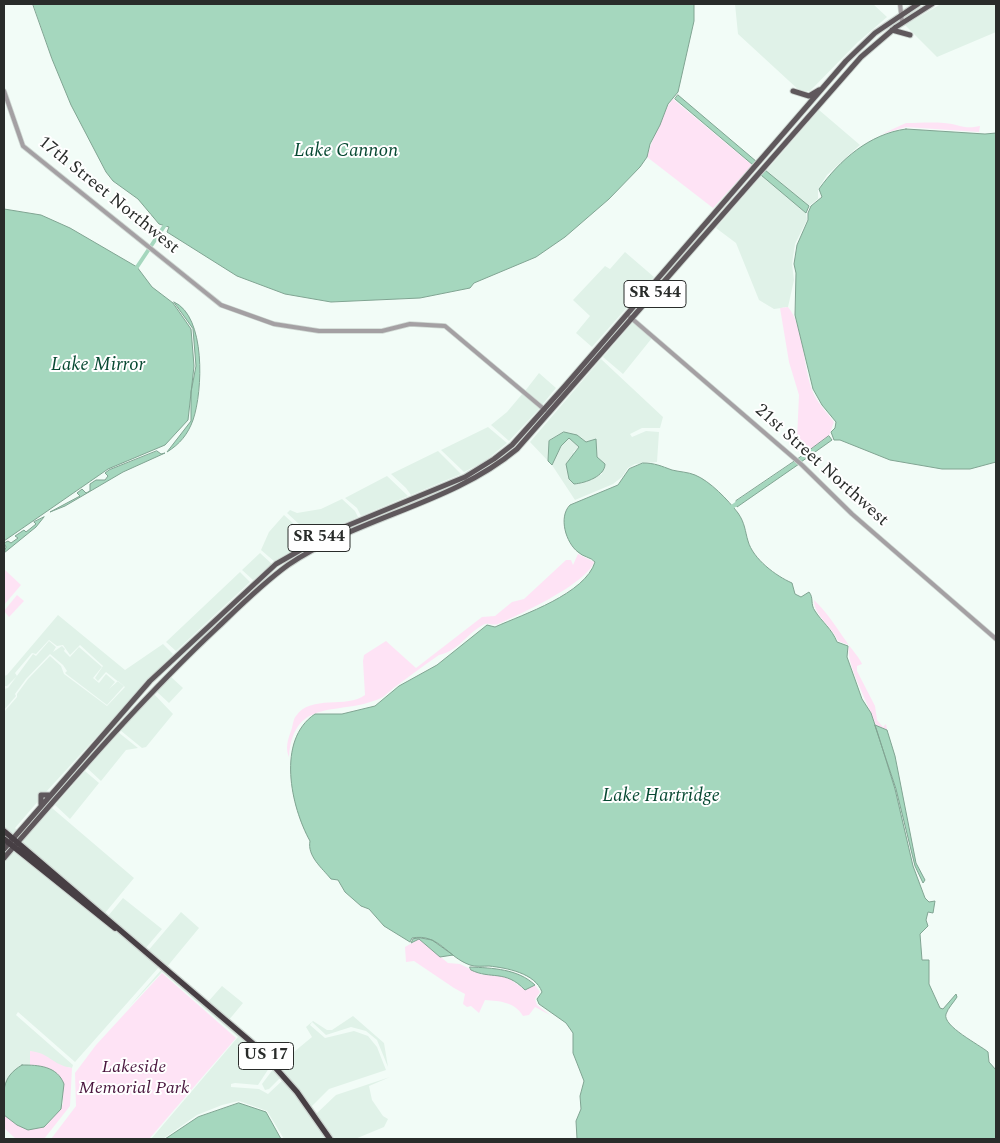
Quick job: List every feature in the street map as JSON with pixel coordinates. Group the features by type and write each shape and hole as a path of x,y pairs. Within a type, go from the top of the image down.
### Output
{"highway":[{"name":"US 17","path":"4,831 11,842 79,902 104,918"},
{"name":"US 17","path":"11,842 162,966 270,1060 297,1092 330,1139"}],"main road":[{"name":"SR 544","path":"4,858 11,842 111,724 176,655 276,564 314,541 451,483 479,469 512,445 823,88 875,33 918,4"},
{"name":"SR 544","path":"4,849 84,768 117,729 180,662 287,566 335,539 473,480 517,449 550,414 861,57 902,22 932,4"},
{"path":"892,30 910,35"},
{"path":"793,92 810,96 823,88"},
{"path":"727,199 733,204"},
{"path":"287,566 310,547 314,541"},
{"path":"180,662 182,655 194,639"},
{"path":"172,671 176,655"},
{"path":"111,724 117,729"},
{"path":"78,763 84,768"}],"street":[{"path":"900,4 902,22"},
{"name":"17th Street Northwest","path":"4,91 23,146 221,305 274,324 319,331 369,332 410,324 440,325 450,328 550,414"},
{"name":"21st Street Northwest","path":"627,314 802,465 852,514 996,639"}],"shaded area":[{"path":"735,4 873,4 887,17 858,42 810,91 801,92 738,34"},
{"path":"941,4 996,4 996,32 937,57 905,25"},
{"path":"819,110 860,145 827,175 818,189 818,199 809,206 766,171"},
{"path":"762,175 806,213 807,220 795,244 792,264 794,280 788,307 774,309 759,300 736,243 716,228"},
{"path":"625,252 654,277 592,347 576,333 590,316 573,300 605,266 610,269"},
{"path":"633,322 652,338 623,374 603,357"},
{"path":"601,359 663,417 660,428 642,428 630,434 632,437 646,431 659,432 657,462 635,464 628,468 622,477 613,484 575,500 552,465 561,446 569,438 579,447 573,452 594,477 602,474 597,457 596,439 586,442 577,435 549,441 548,461 530,442"},
{"path":"539,373 556,388 542,405 525,391"},
{"path":"523,393 540,408 509,441 491,425 507,412"},
{"path":"488,427 507,443 485,461 464,472 441,450"},
{"path":"438,451 461,474 411,495 391,474"},
{"path":"387,476 408,496 361,516 357,508 345,498"},
{"path":"342,499 355,511 358,517 313,537 287,513 290,510 297,513 321,509"},
{"path":"284,515 310,539 275,562 261,550 269,532"},
{"path":"260,553 272,564 253,580 242,570"},
{"path":"240,572 250,582 176,651 166,642"},
{"path":"58,615 125,670 163,644 173,654 45,793 39,793 40,799 15,828 17,830 12,835 4,828 4,712 17,697 17,694 28,679 50,656 61,666 64,674 107,706 125,687 106,672 98,681 95,678 103,666 80,645 70,655 63,645 57,646 49,640 36,654 32,653 15,673 17,676 7,686 4,686 4,676 7,675"},
{"path":"49,641 56,647 53,652 62,646 70,657 79,647 102,667 93,678 99,683 106,674 115,682 109,689 118,681 124,686 107,705 65,673 67,671 63,665 50,654 26,679 15,694 16,696 4,710 4,689 8,688 33,654 36,656"},
{"path":"170,676 183,688 169,703 156,691"},
{"path":"153,693 173,714 146,747 142,748 120,730"},
{"path":"118,732 138,748 126,750 101,781 87,768"},
{"path":"85,771 99,783 70,819 55,805"},
{"path":"52,808 134,878 105,913 21,842"},
{"path":"14,849 77,902 126,938 159,967 75,1062 18,1012 16,1015 73,1065 72,1068 59,1066 30,1051 30,1065 22,1065 4,1087 4,861"},
{"path":"123,898 162,929 144,950 108,916"},
{"path":"181,912 199,928 166,968 147,952"},
{"path":"162,969 248,1042 271,1065 258,1085 235,1083 231,1084 231,1087 259,1089 268,1094 284,1079 328,1139 284,1139 267,1111 239,1101 222,1105 197,1115 163,1139 151,1139 238,1037 162,972 128,1008"},
{"path":"222,986 243,1003 228,1021 207,1003"},
{"path":"353,1016 384,1043 388,1067 377,1040 366,1031 351,1027 326,1035 312,1022 310,1025 325,1038 354,1031 368,1036 377,1047 386,1070 329,1089 311,1107 277,1066 312,1037 306,1027 313,1021 327,1030 332,1030"},
{"path":"274,1068 282,1076 269,1089 265,1090 262,1084"},
{"path":"390,1077 369,1086 372,1100 383,1116 388,1119 384,1127 355,1139 332,1139 316,1114 336,1095"}],"green space":[{"path":"673,99 752,165 713,208 647,157 662,118"},
{"path":"906,123 944,123 965,127 980,126 979,132 906,127 882,134"},
{"path":"788,307 800,335 814,395 834,422 829,436 803,456 797,439 799,395 789,362 780,308"},
{"path":"578,554 594,562 589,571 566,589 498,624 483,625 458,646 439,655 381,698 322,711 309,716 300,724 293,737 289,757 287,747 289,737 295,717 303,709 320,703 349,701 365,695 364,655 386,641 416,668 482,617 495,616 512,602 524,599 566,560 571,560 573,565"},
{"path":"4,569 21,585 4,605"},
{"path":"17,595 24,601 9,617 4,611"},
{"path":"814,600 828,615 849,645 838,641 817,611"},
{"path":"849,645 862,664 857,666 857,671 875,706 877,720 883,727 886,724 887,730 875,725 854,673"},
{"path":"419,939 448,963 460,964 482,975 491,973 507,977 525,990 535,985 540,992 535,999 537,1005 550,1015 535,1007 529,1015 523,1016 520,1011 511,1005 491,1000 485,1000 479,1013 471,1006 467,1007 463,1004 465,994 414,961 406,962 405,947"},
{"name":"Lakeside Memorial Park","path":"162,973 236,1038 149,1139 51,1139 76,1106 75,1073 96,1045"},
{"path":"30,1051 42,1054 72,1068 70,1106 44,1139 16,1139 4,1128 4,1115 17,1125 39,1128 48,1124 63,1104 63,1097 36,1065 30,1065"}],"water":[{"name":"Lake Cannon","path":"33,4 694,4 694,21 678,92 668,104 650,144 647,157 640,167 609,199 565,237 536,257 474,283 470,288 420,298 331,302 285,294 237,276 167,232 169,227 159,224 138,199 113,181 106,172 71,105 52,59"},
{"path":"678,95 757,162 753,165 675,99"},
{"path":"906,129 996,133 996,462 970,469 942,469 890,460 840,440 834,440 831,432 835,428 836,422 822,405 813,389 795,315 796,273 794,264 797,245 808,220 811,206 822,197 819,189 836,168 856,150 880,136"},
{"path":"765,170 809,206 806,213 761,175"},
{"name":"Lake Mirror","path":"4,209 41,215 70,228 137,267 152,287 173,303 191,329 194,366 188,420 165,445 108,469 4,541"},
{"path":"174,302 184,310 192,322 197,338 200,374 199,391 191,425 180,442 167,452 191,421 191,392 196,366 193,329"},
{"path":"564,432 577,435 586,442 596,439 597,457 605,464 602,472 584,482 574,484 569,479 566,464 579,447 569,438 561,446 552,465 548,461 549,441"},
{"path":"829,436 832,440 801,462 798,459"},
{"path":"157,451 161,454 165,453 123,472 65,506 50,512 80,496 77,493 82,489 86,493 90,491 90,484 96,480 105,480 108,476 105,473 109,470"},
{"path":"795,461 799,464 737,507 736,501"},
{"name":"Lake Hartridge","path":"643,463 655,464 672,470 690,473 701,478 718,491 738,513 751,548 760,560 772,571 792,583 795,594 801,597 809,592 814,608 837,642 848,646 847,657 862,699 871,713 895,789 913,866 925,898 929,902 935,901 933,913 928,912 926,920 928,926 920,934 922,960 929,960 929,984 940,1008 943,1009 956,994 957,997 946,1014 946,1019 962,1035 988,1052 989,1062 996,1070 996,1139 577,1139 576,1121 581,1109 580,1096 584,1081 573,1053 573,1033 566,1023 539,1004 537,999 542,992 533,980 504,968 470,965 429,939 421,937 412,938 410,942 384,926 369,909 361,906 345,892 338,880 331,879 313,857 310,841 297,810 291,774 291,757 295,740 303,726 315,714 342,714 375,706 399,686 437,665 487,625 495,627 537,609 552,602 579,584 589,573 595,562 580,554 570,543 564,523 566,510 570,505 618,485 629,469"},
{"path":"44,517 36,527 4,553 6,547 4,543 8,541 11,543 18,538 15,536 24,530 26,532 36,524 34,522"},
{"path":"875,725 887,730 895,756 916,863 925,880 923,883 915,866 896,789"},
{"path":"421,938 432,940 453,955 440,957 419,939 411,943 413,939"},
{"path":"470,967 496,969 513,973 535,985 525,990 511,979 478,973 471,970"},
{"path":"22,1065 41,1066 52,1070 57,1073 64,1084 61,1109 44,1127 28,1130 17,1125 4,1115 4,1092 7,1080"},
{"path":"239,1103 266,1112 281,1139 165,1139 198,1117"}],"waterway":[{"path":"137,267 165,225"},
{"path":"732,507 739,502"}]}
